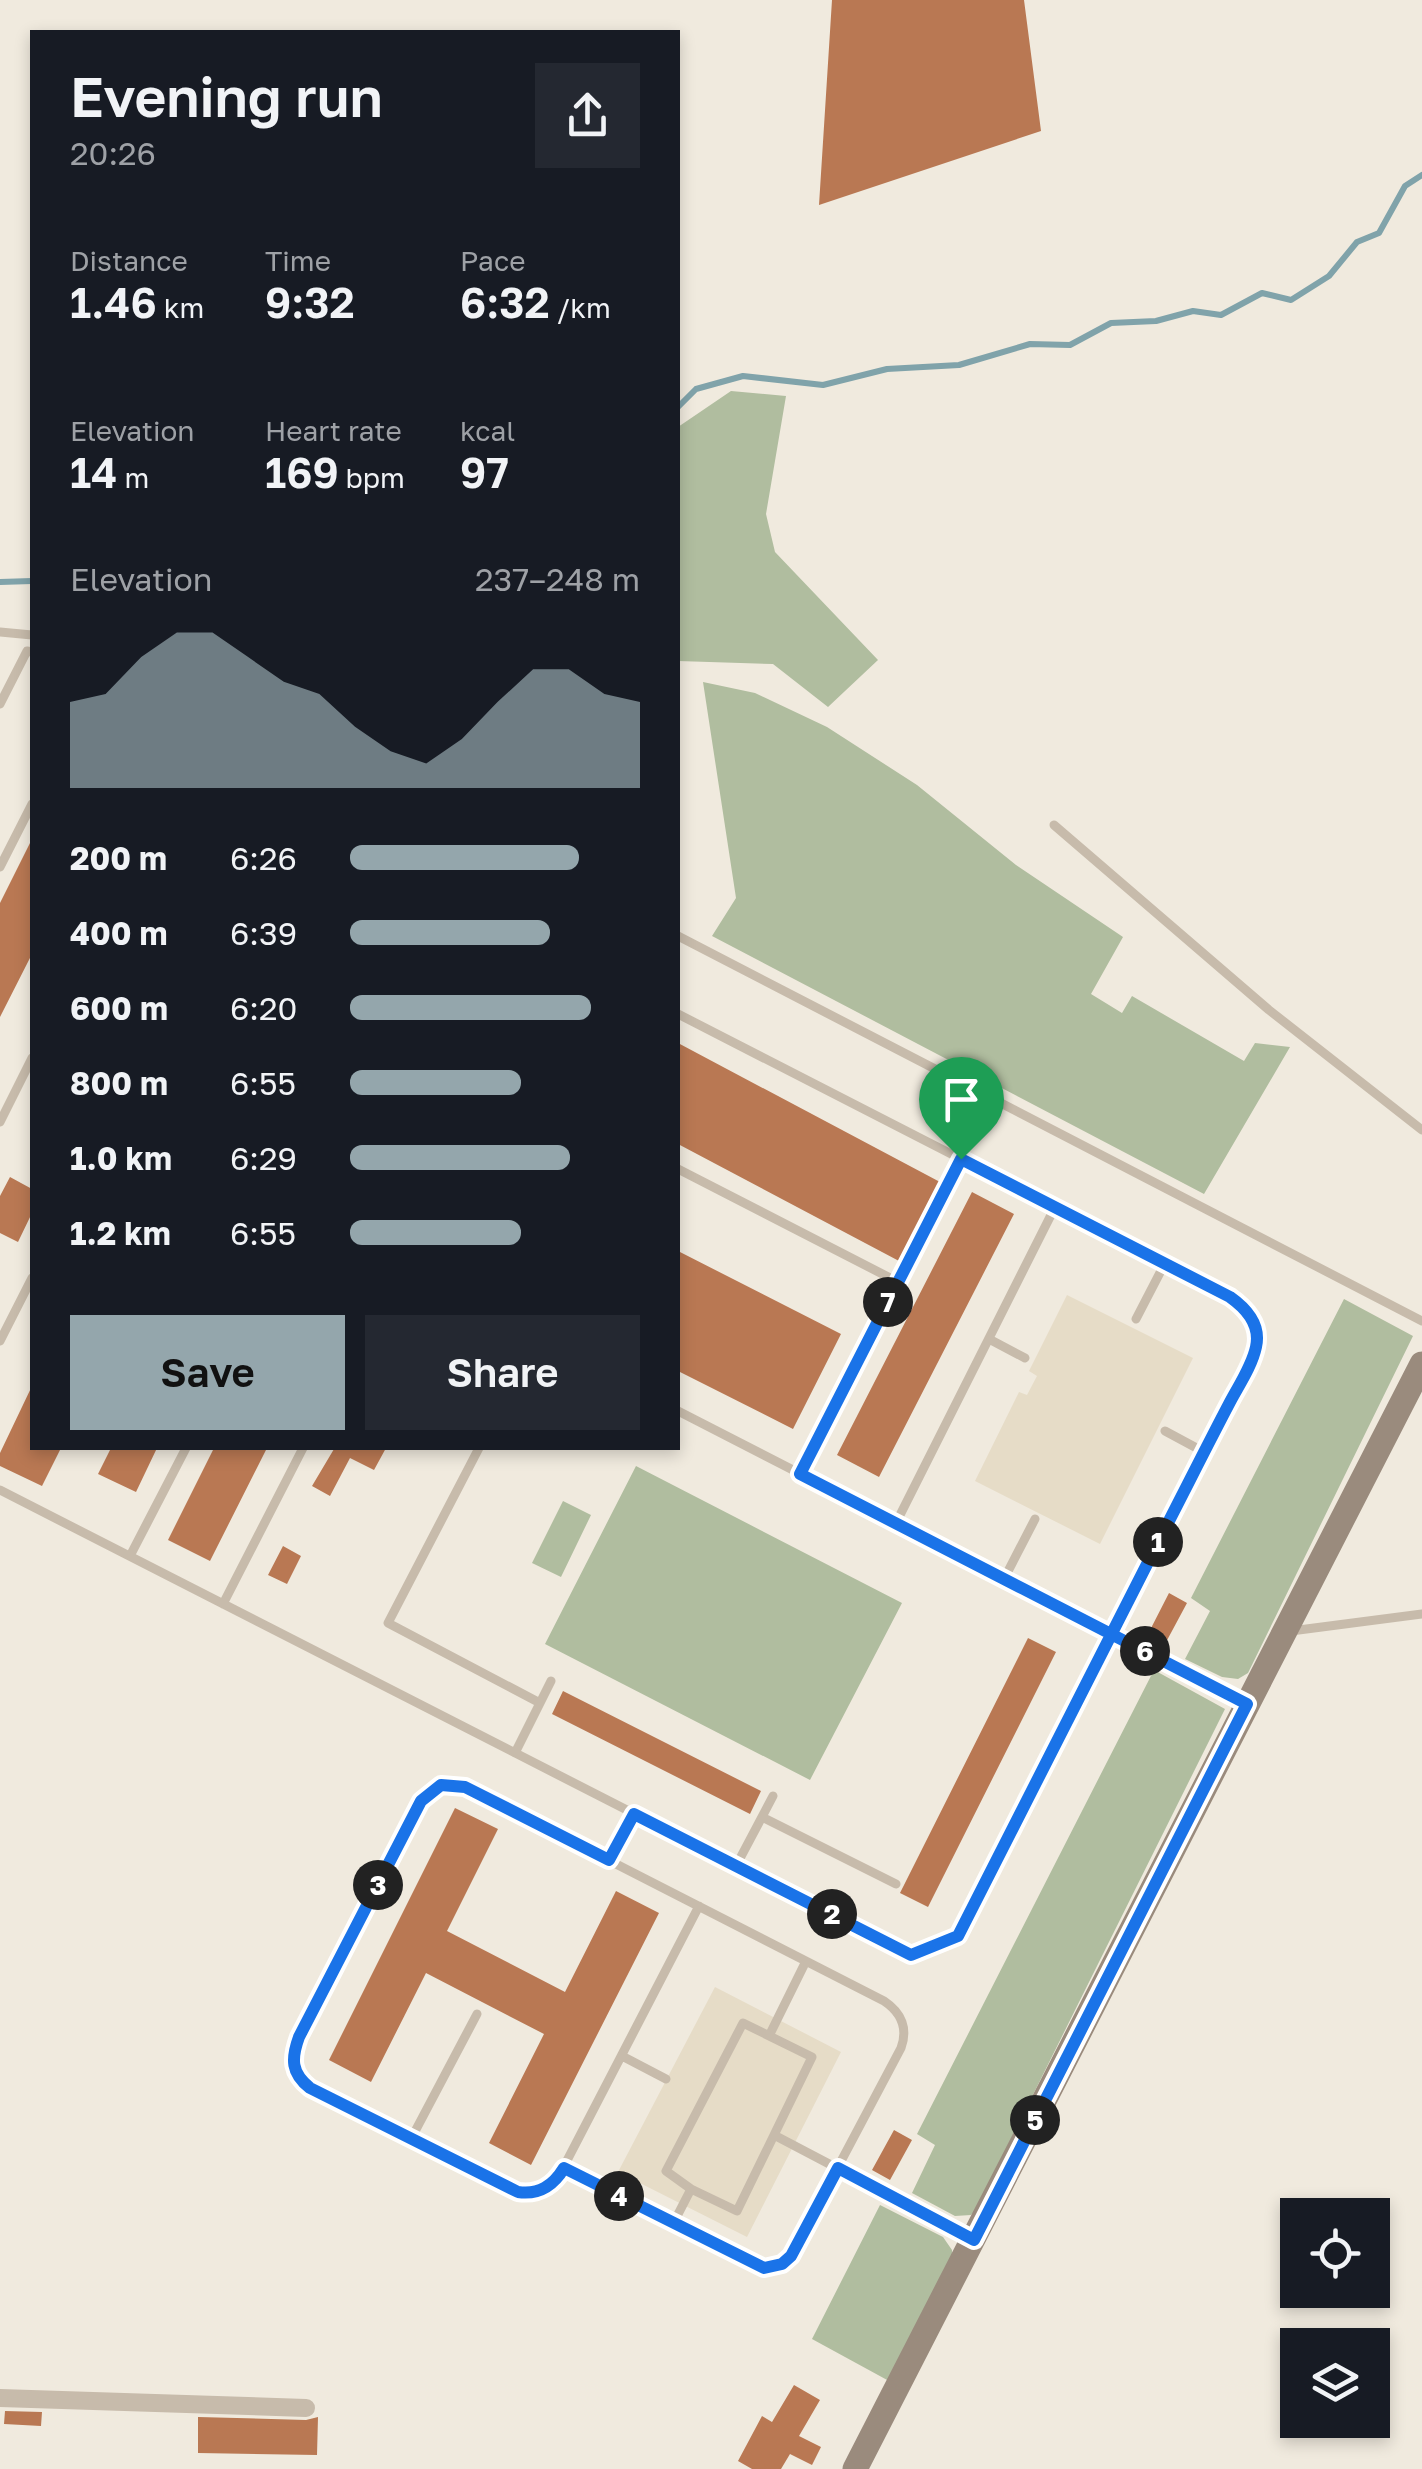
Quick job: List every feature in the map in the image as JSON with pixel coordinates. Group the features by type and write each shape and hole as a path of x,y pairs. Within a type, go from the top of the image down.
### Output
{"main road":[{"path":"860,2467 1422,1364"}],"street":[{"path":"0,2398 306,2408"}],"lane":[{"path":"0,632 30,635"},
{"path":"0,704 26,651 30,652"},
{"path":"0,867 30,808"},
{"path":"1054,825 1269,1010 1422,1130"},
{"path":"680,937 1422,1321"},
{"path":"0,1490 911,1955 958,1936 1253,1356 1256,1329 1237,1302 680,1015"},
{"path":"0,1122 30,1062"},
{"path":"800,1474 961,1159"},
{"path":"680,1171 898,1282"},
{"path":"896,1523 1055,1208"},
{"path":"1136,1320 1165,1263"},
{"path":"0,1341 30,1282"},
{"path":"989,1339 1025,1358"},
{"path":"680,1412 1247,1704"},
{"path":"1165,1431 1204,1452"},
{"path":"130,1556 185,1450"},
{"path":"224,1604 302,1450"},
{"path":"477,1450 388,1623 540,1703"},
{"path":"1004,1578 1035,1519"},
{"path":"1283,1632 1422,1614"},
{"path":"515,1752 551,1682"},
{"path":"564,2168 752,2264 776,2266 794,2250 900,2048 904,2027 899,2014 890,2005 806,1961 459,1784 441,1785 421,1801 299,2037 292,2062 298,2076 310,2088 518,2192 539,2192 564,2168 698,1906"},
{"path":"736,1866 772,1796"},
{"path":"609,1860 634,1814"},
{"path":"762,1816 896,1884"},
{"path":"769,2036 806,1961"},
{"path":"411,2139 477,2014"},
{"path":"742,2023 769,2036 812,2057 737,2211 690,2189 666,2171 742,2023"},
{"path":"622,2056 666,2078"},
{"path":"774,2135 974,2240"},
{"path":"673,2224 690,2189"}],"green space":[{"path":"731,391 786,396 766,514 775,552 878,660 828,707 773,664 680,661 680,426"},
{"path":"703,682 755,693 827,727 917,785 1016,865 1123,937 1091,994 1122,1013 1132,996 1244,1061 1255,1043 1290,1047 1204,1194 712,936 736,898"},
{"path":"1344,1299 1413,1336 1248,1673 1238,1679 1222,1677 1185,1659 1210,1611 1191,1598"},
{"path":"636,1466 902,1603 810,1780 545,1644"},
{"path":"563,1501 591,1515 561,1577 532,1563"},
{"path":"1154,1670 1225,1709 975,2211 955,2216 912,2193 935,2145 917,2134"},
{"path":"880,2205 943,2237 952,2250 889,2381 812,2339"}],"shaded area":[{"path":"1067,1295 1193,1358 1100,1544 975,1481 1019,1392 1027,1395 1037,1376 1029,1371"},
{"path":"715,1987 841,2052 747,2237 618,2172"}],"building":[{"path":"832,0 1024,0 1041,131 819,205"},
{"path":"30,843 30,958 0,1017 0,903"},
{"path":"680,1044 940,1182 899,1261 680,1145"},
{"path":"10,1177 30,1188 30,1217 18,1242 0,1233 0,1196"},
{"path":"972,1192 1014,1214 879,1477 837,1455"},
{"path":"680,1252 841,1334 793,1429 680,1372"},
{"path":"30,1390 30,1450 60,1450 42,1486 0,1466 0,1453"},
{"path":"110,1450 156,1450 136,1492 98,1474"},
{"path":"213,1450 266,1450 210,1561 168,1540"},
{"path":"333,1450 385,1450 374,1470 350,1458 330,1496 312,1486"},
{"path":"283,1546 301,1556 287,1584 268,1575"},
{"path":"1169,1593 1187,1603 1165,1644 1148,1634"},
{"path":"1028,1638 1056,1652 928,1907 900,1893"},
{"path":"563,1691 761,1791 750,1814 552,1714"},
{"path":"455,1808 498,1829 447,1931 565,1992 616,1891 659,1913 531,2165 489,2143 544,2034 426,1973 371,2082 329,2060"},
{"path":"894,2130 912,2140 890,2180 872,2170"},
{"path":"794,2385 820,2400 799,2436 821,2447 812,2465 790,2454 781,2469 752,2469 738,2461 762,2416 772,2422"},
{"path":"5,2411 42,2412 41,2426 4,2424"},
{"path":"198,2417 318,2417 317,2455 198,2453"}],"waterway":[{"path":"680,405 696,389 743,376 823,385 887,369 959,365 1030,344 1070,345 1111,323 1156,321 1193,311 1221,315 1262,293 1291,300 1329,276 1357,242 1379,233 1405,186 1422,175"},
{"path":"0,582 30,581"}],"route":[{"path":"961,1159 800,1474 1112,1634 1160,1658 1247,1704 974,2240 838,2168 791,2256 782,2264 764,2268 564,2168 539,2192 518,2192 310,2088 298,2076 292,2062 299,2037 421,1801 441,1785 459,1784 609,1860 634,1814 911,1955 958,1936 1060,1734 1112,1634 1253,1356 1257,1338 1249,1314 1230,1297 961,1159"}]}
